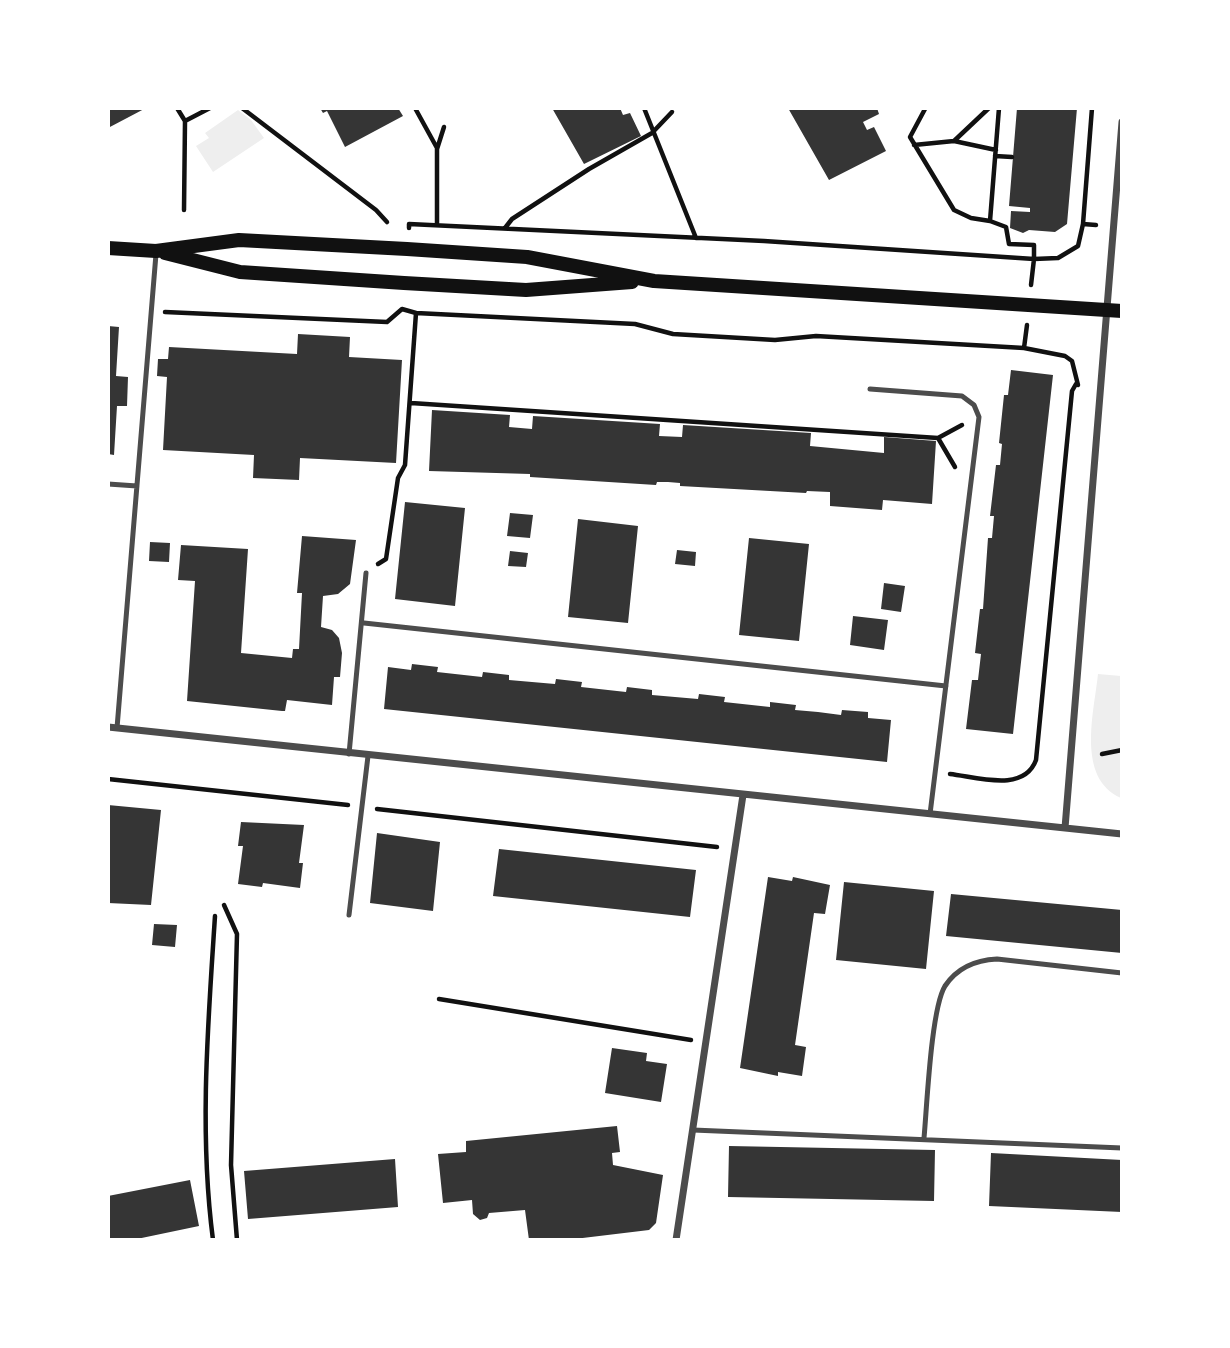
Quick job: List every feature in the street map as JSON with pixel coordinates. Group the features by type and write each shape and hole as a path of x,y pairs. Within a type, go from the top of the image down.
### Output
{"main road":[{"path":"156,251 239,240 331,244 527,257 654,281 1115,310"},
{"path":"108,248 156,251 240,272 404,283 526,290 654,281"}],"street":[{"path":"1065,828 1102,387 1115,310 1112,226 1122,122"},
{"path":"113,727 1122,834"},
{"path":"676,1240 743,795"}],"lane":[{"path":"113,727 137,486 156,251"},
{"path":"870,389 962,396 974,405 979,417 930,814"},
{"path":"108,484 137,486"},
{"path":"349,754 364,623 366,573"},
{"path":"364,623 946,686"},
{"path":"349,915 368,756"},
{"path":"924,1138 937,1006 946,985 961,969 985,960 997,960 1122,973"},
{"path":"693,1130 1122,1148"}],"path":[{"path":"177,108 185,121 184,210"},
{"path":"185,121 210,108"},
{"path":"242,108 376,210 387,222"},
{"path":"415,108 437,149"},
{"path":"644,108 696,237"},
{"path":"954,141 989,108"},
{"path":"990,221 999,108"},
{"path":"925,109 910,137 954,210 971,218 1006,227 1009,244 1034,244 1034,259 1058,258 1073,252 1078,246 1083,224 1092,108"},
{"path":"505,228 512,219 589,169 652,133 672,112"},
{"path":"437,225 437,149 444,127"},
{"path":"915,145 954,141 1012,157"},
{"path":"1083,224 1112,226"},
{"path":"153,290 164,312 387,322 402,309 416,313 405,466 398,478 386,559 366,573"},
{"path":"935,772 1011,780 1026,777 1036,760 1072,391 1076,384 1072,362 1065,356 1024,348"},
{"path":"1076,384 1102,387"},
{"path":"411,402 938,438 979,417"},
{"path":"1102,754 1122,750"},
{"path":"108,779 718,847"},
{"path":"224,905 237,934 230,1164 237,1240"},
{"path":"213,1240 205,1180 208,1023 215,916"},
{"path":"439,999 705,1042"}],"shaded area":[{"path":"238,110 251,120 264,138 213,172 196,146 209,138 205,133"},
{"path":"1098,674 1121,676 1121,798 1107,789 1098,776 1093,760 1092,725"}],"building":[{"path":"108,108 146,108 108,128"},
{"path":"320,108 398,108 403,116 345,147 327,111 323,113"},
{"path":"552,108 620,108 623,115 630,113 641,136 584,164"},
{"path":"788,108 877,108 879,114 863,122 867,130 874,127 886,151 829,180"},
{"path":"1017,108 1077,108 1067,224 1055,232 1029,230 1023,233 1010,228 1011,211 1030,212 1030,208 1009,206"},
{"path":"108,326 119,327 116,376 128,377 127,406 117,406 114,455 108,454"},
{"path":"298,334 350,337 349,357 402,360 396,463 300,458 299,480 253,478 254,455 163,450 167,377 157,376 158,359 168,359 169,347 297,354"},
{"path":"1011,370 1053,375 1013,734 966,729 972,680 978,680 981,654 975,653 980,609 983,609 988,538 992,538 994,516 990,516 996,465 1000,465 1002,444 999,443 1004,395 1008,395"},
{"path":"432,410 510,415 509,427 532,429 533,416 660,424 659,436 682,437 683,425 811,433 810,446 884,453 884,437 936,441 932,504 883,500 882,510 830,506 830,492 680,486 680,483 668,482 657,482 656,485 530,477 530,474 429,471"},
{"path":"405,502 465,508 455,606 395,599"},
{"path":"510,513 533,515 530,538 507,536"},
{"path":"578,519 638,526 628,623 568,617"},
{"path":"302,536 356,540 350,584 338,594 323,596 321,627 332,630 339,638 342,653 340,677 334,677 332,705 287,700 285,711 282,711 187,701 195,581 178,580 181,545 248,549 241,653 292,658 293,649 299,649 302,593 297,593"},
{"path":"749,538 809,544 799,641 739,635"},
{"path":"150,542 170,543 169,562 149,561"},
{"path":"677,550 696,552 695,566 675,564"},
{"path":"510,551 528,553 526,567 508,566"},
{"path":"884,583 905,586 901,612 881,609"},
{"path":"853,616 888,620 884,650 850,645"},
{"path":"412,664 438,667 437,672 482,677 483,672 509,675 509,680 555,684 556,679 582,682 581,687 626,692 627,687 652,690 652,695 698,699 699,694 725,697 724,702 770,707 770,702 796,705 795,710 841,715 842,710 868,712 868,718 891,720 887,762 384,709 388,667 411,670"},
{"path":"108,805 161,810 151,905 108,903"},
{"path":"241,822 304,825 299,863 303,863 300,888 263,883 262,887 238,884 243,846 238,846"},
{"path":"377,833 440,842 433,911 370,903"},
{"path":"499,849 696,870 690,917 493,896"},
{"path":"768,877 792,881 793,877 830,885 825,914 814,913 795,1045 806,1047 802,1076 778,1072 778,1076 740,1068"},
{"path":"844,882 934,891 926,969 836,960"},
{"path":"951,894 1122,910 1122,953 946,936"},
{"path":"154,924 177,925 175,947 152,945"},
{"path":"612,1048 647,1053 646,1061 667,1064 661,1102 605,1093"},
{"path":"617,1126 620,1152 612,1153 613,1165 663,1175 656,1223 649,1230 566,1240 529,1240 525,1210 489,1213 487,1218 480,1220 473,1214 472,1200 443,1203 438,1154 466,1152 466,1141"},
{"path":"729,1146 935,1150 934,1201 728,1197"},
{"path":"991,1153 1122,1160 1122,1212 989,1206"},
{"path":"395,1159 398,1207 248,1219 244,1171"},
{"path":"190,1180 199,1226 132,1240 108,1240 108,1196"}]}
